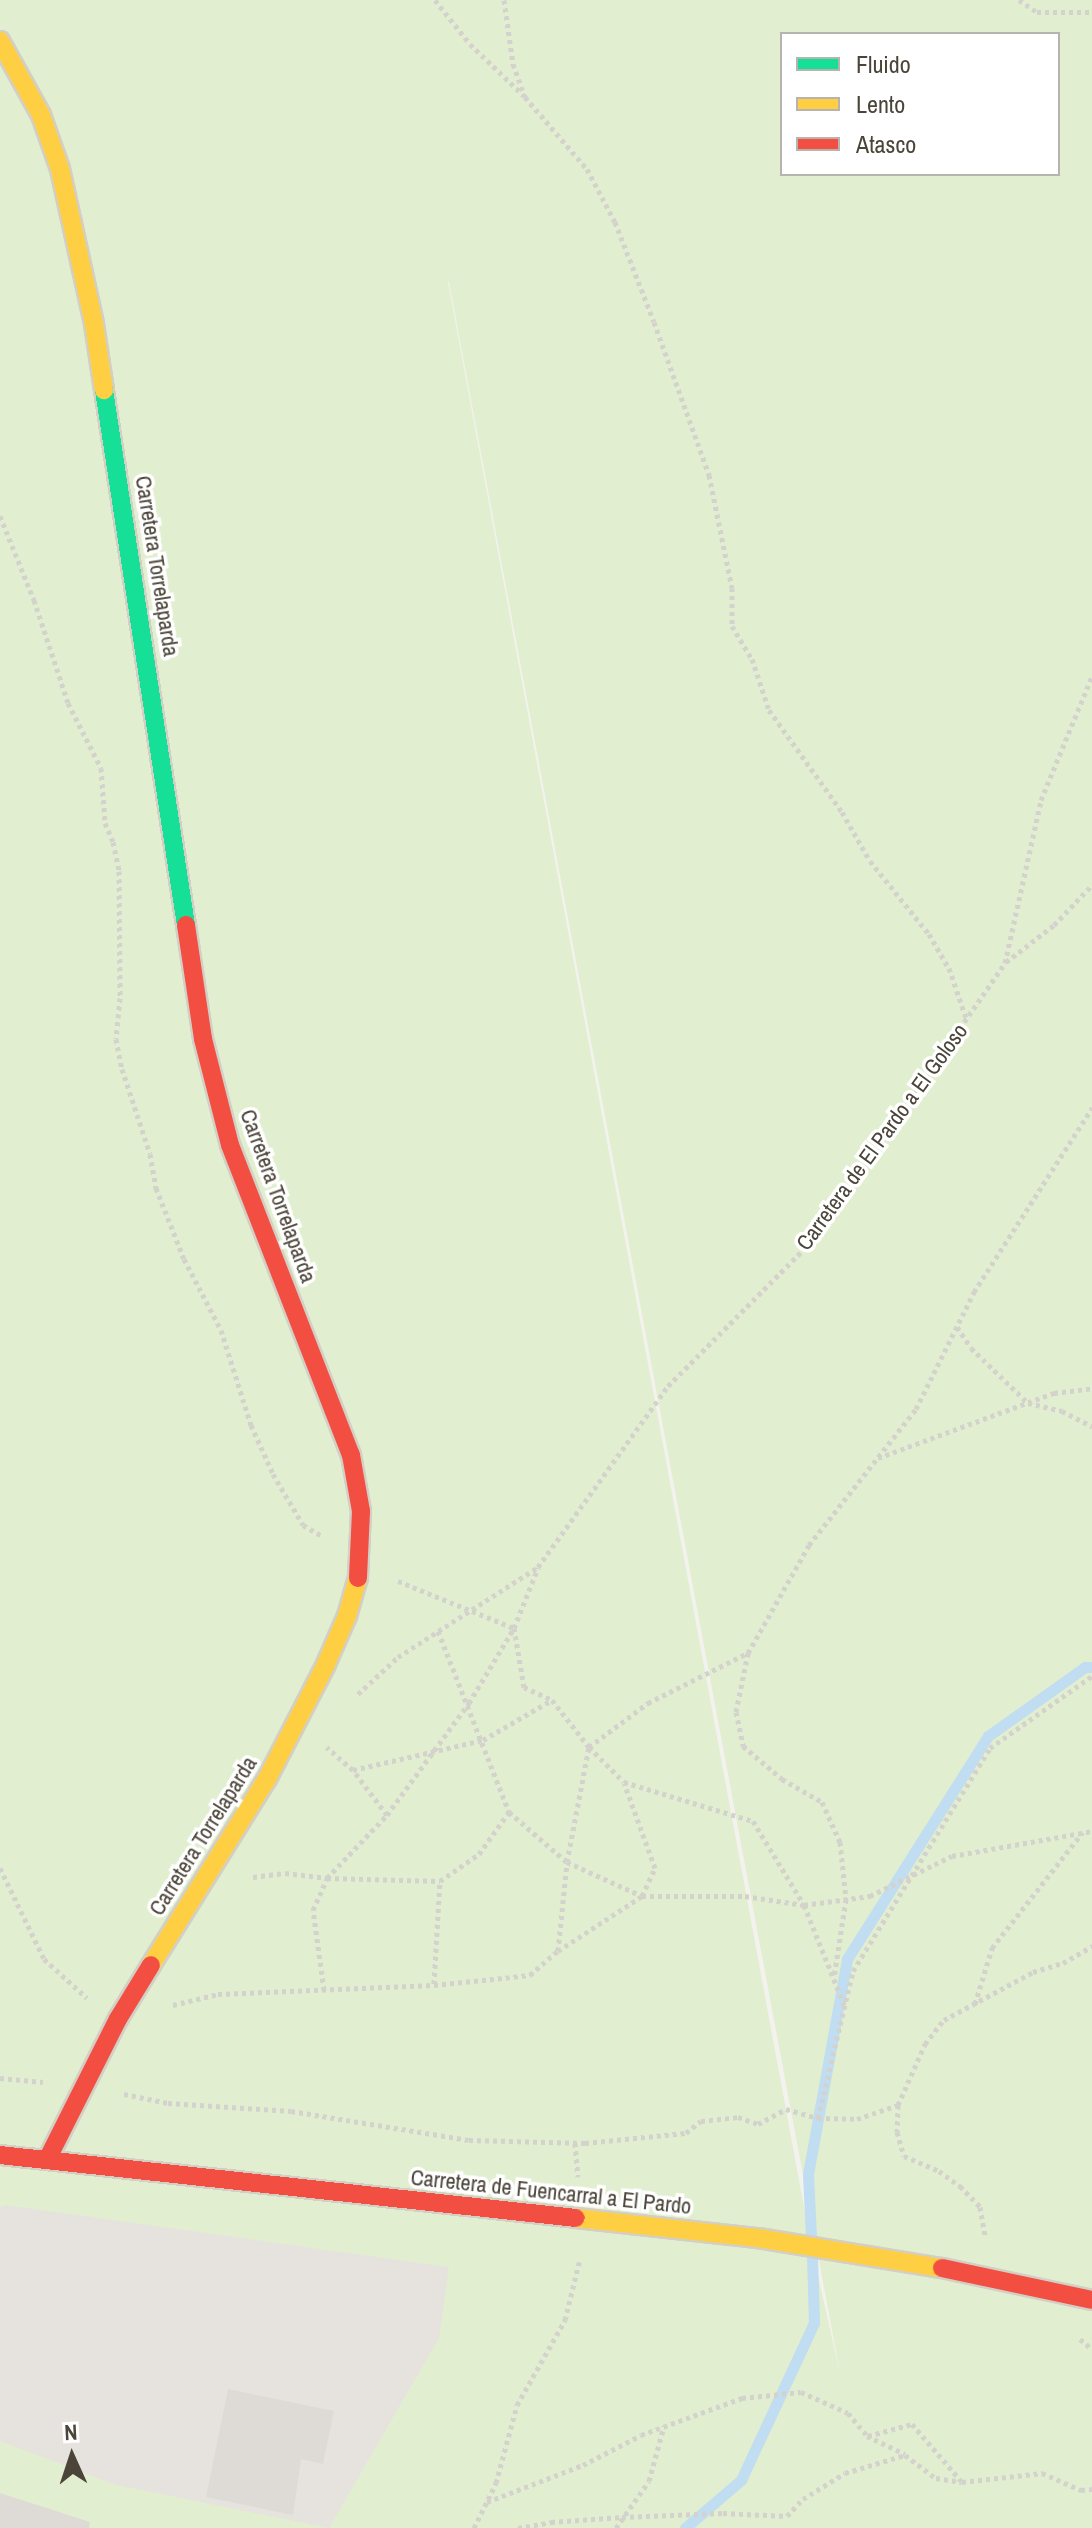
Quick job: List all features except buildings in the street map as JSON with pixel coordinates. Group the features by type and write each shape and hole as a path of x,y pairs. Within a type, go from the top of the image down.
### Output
{"street":[{"name":"Carretera Torrelaparda","path":"0,41 41,115 60,169 94,324 154,697 203,1039 230,1145 351,1455 361,1511 361,1566 347,1616 326,1664 267,1779 118,2019 47,2160"},
{"name":"Carretera de Fuencarral a El Pardo","path":"0,2155 758,2238 893,2257 1092,2300"}],"path":[{"path":"435,0 470,44 525,97 587,169 615,222 709,475 726,548 732,626 752,659 769,710 842,812 870,861 929,934 949,968 966,1018"},
{"path":"504,0 513,64 525,97"},
{"path":"1019,0 1037,12 1092,12"},
{"path":"0,516 34,600 68,703 101,768 105,823 119,871 121,969 116,1039 122,1069 150,1154 156,1188 195,1283 221,1330 251,1425 273,1474 303,1525 335,1543 361,1566 514,1628"},
{"name":"Carretera de El Pardo a El Goloso","path":"356,1696 398,1657 538,1567 668,1386 814,1239 1005,963 1041,800 1092,676"},
{"path":"1005,963 1054,925 1092,885"},
{"path":"834,1978 846,1899 840,1842 822,1802 782,1779 743,1746 736,1712 748,1653 809,1545 916,1409 974,1292 1092,1108"},
{"path":"957,1327 971,1348 1028,1403 1062,1411 1092,1426"},
{"path":"877,1458 1054,1393 1092,1388"},
{"path":"324,1990 313,1910 327,1878 387,1815 469,1703 514,1628 538,1567"},
{"path":"0,1868 44,1959 74,1990 118,2019 218,1994 434,1985 530,1975 558,1951 642,1896 655,1868 624,1782 589,1747 552,1700 524,1687 514,1628"},
{"path":"438,1631 469,1703 509,1812 567,1862 642,1896 745,1896 804,1905 870,1896 952,1856 1092,1831"},
{"path":"558,1951 567,1862 589,1747 648,1703 748,1653"},
{"path":"818,2118 853,1971 990,1748 1092,1676"},
{"path":"353,1770 483,1740 552,1700"},
{"path":"324,1744 353,1770 387,1815"},
{"path":"624,1782 753,1821 804,1905 845,2007"},
{"path":"205,1882 285,1873 327,1878 440,1881 479,1854 509,1812"},
{"path":"975,2004 992,1948 1084,1831"},
{"path":"434,1985 440,1881"},
{"path":"995,2279 1002,2259 983,2233 980,2207 939,2171 904,2156 897,2132 898,2105 925,2044 944,2020 1033,1972 1063,1963 1092,1946"},
{"path":"0,2078 85,2087 168,2103 291,2111 469,2140 585,2143 686,2133 701,2121 738,2117 758,2124 786,2109 818,2118 857,2119 898,2105"},
{"path":"474,2528 496,2483 517,2405 565,2320 579,2270 581,2220"},
{"path":"487,2502 583,2465 664,2426 742,2398 801,2392 848,2413 867,2436 905,2455 936,2478 962,2482 1042,2473 1081,2490 1092,2489"},
{"path":"867,2436 912,2424 962,2482"},
{"path":"616,2528 649,2481 664,2426"},
{"path":"518,2528 551,2522 622,2517 723,2513 787,2516 803,2499 845,2473 905,2455"}],"green space":[{"path":"0,0 1092,0 1092,2528 0,2528","holes":["449,282 840,2373 811,2245"]}],"shaded area":[{"path":"5,2205 449,2267 439,2338 329,2528 116,2485 0,2441 0,2207"}],"waterway":[{"path":"811,2236 808,2174 847,1959 988,1736 1085,1667 1092,1667"},
{"path":"685,2528 741,2480 814,2323 812,2254"}],"traffic: fast":[{"path":"104,390 186,925"}],"traffic: slow":[{"path":"0,41 41,115 60,169 94,324 104,390"},
{"path":"151,1965 267,1779 326,1664 347,1616 358,1578"},
{"path":"576,2218 758,2238 942,2268"}],"traffic: jam":[{"path":"186,925 203,1039 230,1145 351,1455 361,1511 358,1578"},
{"path":"47,2160 118,2019 151,1965"},
{"path":"0,2155 576,2218"},
{"path":"942,2268 1092,2300"}]}
